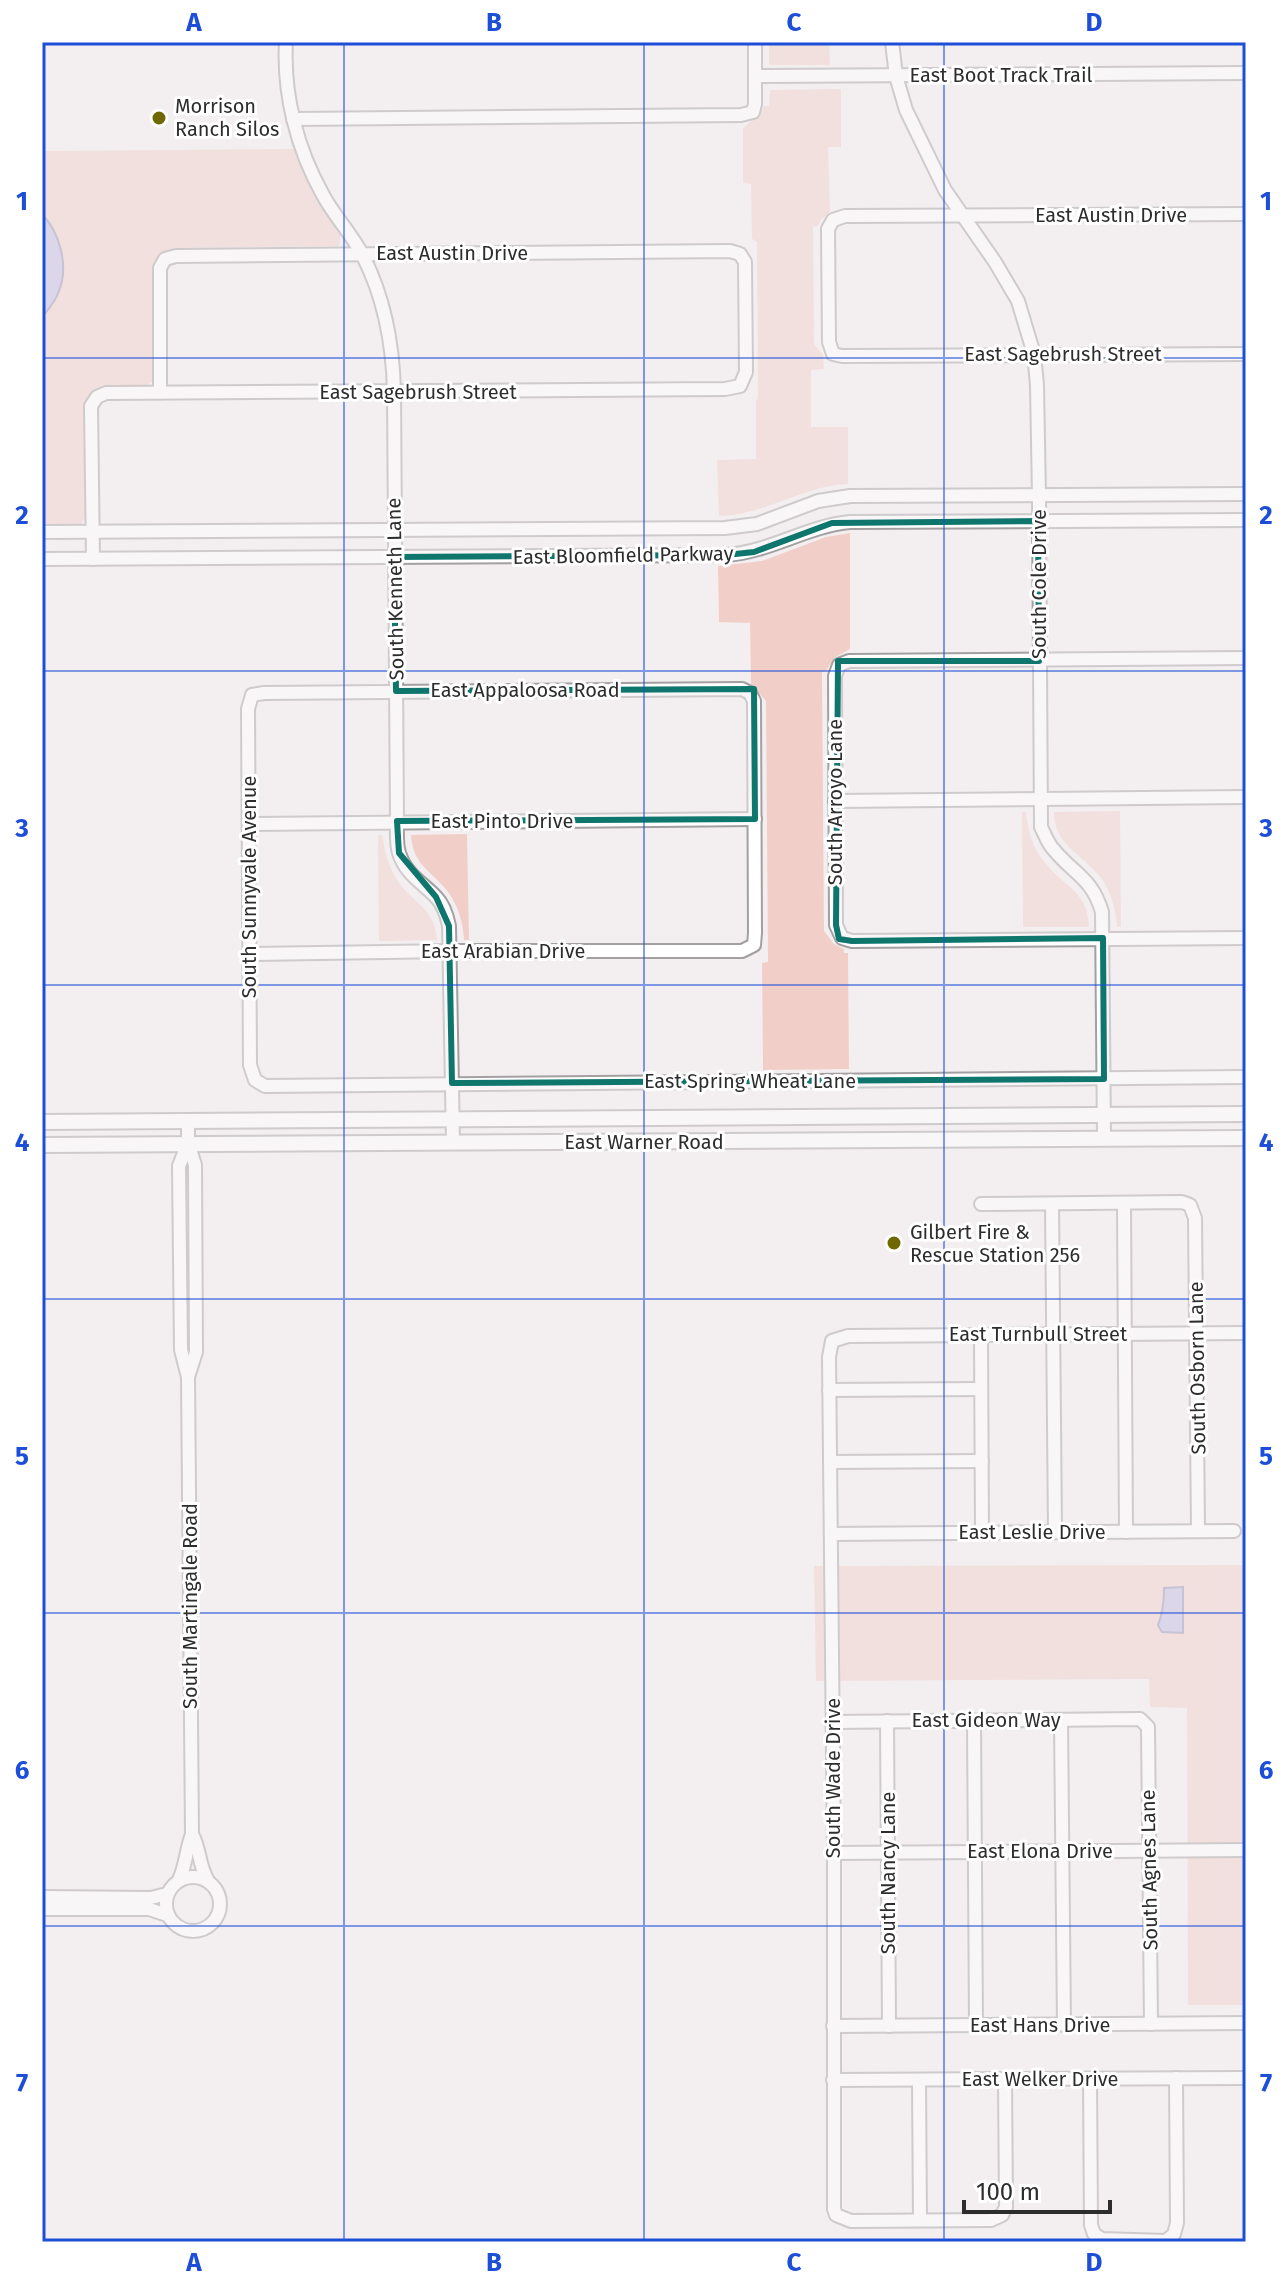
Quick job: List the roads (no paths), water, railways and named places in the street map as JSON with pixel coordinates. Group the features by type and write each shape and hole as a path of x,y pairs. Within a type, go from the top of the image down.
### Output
{"main road":[{"name":"East Warner Road","path":"42,1122 1246,1114"},
{"path":"818,1117 819,1142"},
{"name":"East Warner Road","path":"42,1145 1246,1138"}],"street":[{"name":"South Kenneth Lane","path":"286,42 293,119 323,195 362,254 385,316 393,358 399,853 410,872 445,910 449,926 453,1142"},
{"path":"293,119 741,115 753,112 755,104 755,42"},
{"name":"South Cole Drive","path":"892,42 896,76 906,110 945,190 982,241 1013,293 1034,354 1039,497 1041,827 1051,848 1089,883 1102,912 1104,1138"},
{"name":"East Boot Track Trail","path":"755,76 1246,73"},
{"name":"East Austin Drive","path":"833,354 829,342 828,229 833,220 845,216 1246,214"},
{"name":"East Austin Drive","path":"160,393 160,268 165,259 176,256 730,251 740,254 745,262 746,372 740,386"},
{"name":"East Sagebrush Street","path":"833,354 1246,354"},
{"name":"East Sagebrush Street","path":"92,532 91,406 97,397 106,393 725,389 740,386"},
{"name":"East Bloomfield Parkway","path":"42,532 725,528 757,524 833,498 1246,494"},
{"name":"East Bloomfield Parkway","path":"42,559 726,555 754,552 832,523 1246,520"},
{"path":"92,532 93,559"},
{"path":"1039,661 1246,658"},
{"name":"South Arroyo Lane","path":"1039,661 849,661 839,665 835,676 836,925 842,938 852,941 1103,938"},
{"name":"East Appaloosa Road","path":"252,695 742,689 750,693 754,701 755,819"},
{"name":"South Sunnyvale Avenue","path":"252,695 248,709 250,1065 255,1080"},
{"path":"835,801 1246,797"},
{"name":"East Pinto Drive","path":"249,824 755,819"},
{"name":"East Arabian Drive","path":"251,954 742,951 754,945 755,819"},
{"path":"1103,938 1246,938"},
{"name":"East Spring Wheat Lane","path":"255,1080 265,1086 1246,1077"},
{"name":"South Martingale Road","path":"179,1880 186,1866 187,1845 192,1834 188,1377 181,1350 179,1166 188,1143 188,1121"},
{"name":"South Osborn Lane","path":"1124,1204 1182,1202 1190,1205 1195,1218 1198,1531"},
{"path":"981,1204 1124,1204 1126,1532"},
{"path":"1052,1204 1055,1532"},
{"name":"East Turnbull Street","path":"832,1341 848,1336 1246,1333"},
{"path":"981,1335 982,1533"},
{"name":"South Wade Drive","path":"832,1341 829,1390 834,2209 836,2215 851,2221 920,2220"},
{"path":"829,1390 981,1389"},
{"path":"830,1462 982,1461"},
{"name":"East Leslie Drive","path":"831,1534 1234,1531"},
{"name":"East Gideon Way","path":"832,1722 1140,1719"},
{"name":"South Agnes Lane","path":"1140,1719 1148,1727 1151,2024"},
{"path":"1061,1720 1064,2025"},
{"name":"South Nancy Lane","path":"887,1721 889,2026"},
{"path":"974,1721 976,2025"},
{"name":"South Martingale Road","path":"192,1834 198,1846 201,1869 208,1881"},
{"name":"East Elona Drive","path":"834,1853 1246,1850"},
{"path":"42,1909 149,1909 167,1915 189,1931 198,1931 214,1922 219,1914 219,1896 208,1881 194,1876 179,1880 167,1894 167,1915"},
{"path":"42,1897 151,1898 167,1894"},
{"name":"East Hans Drive","path":"833,2026 1246,2023"},
{"path":"1090,2079 1091,2225 1094,2234 1102,2239 1166,2241 1174,2234 1177,2223 1176,2078"},
{"name":"East Welker Drive","path":"833,2080 1246,2078"},
{"path":"919,2080 920,2220 991,2220 1002,2215 1006,2207 1005,2079"}],"place":[{"name":"Morrison Ranch Silos","path":"159,118"},
{"name":"Gilbert Fire & Rescue Station 256","path":"894,1243"}]}
